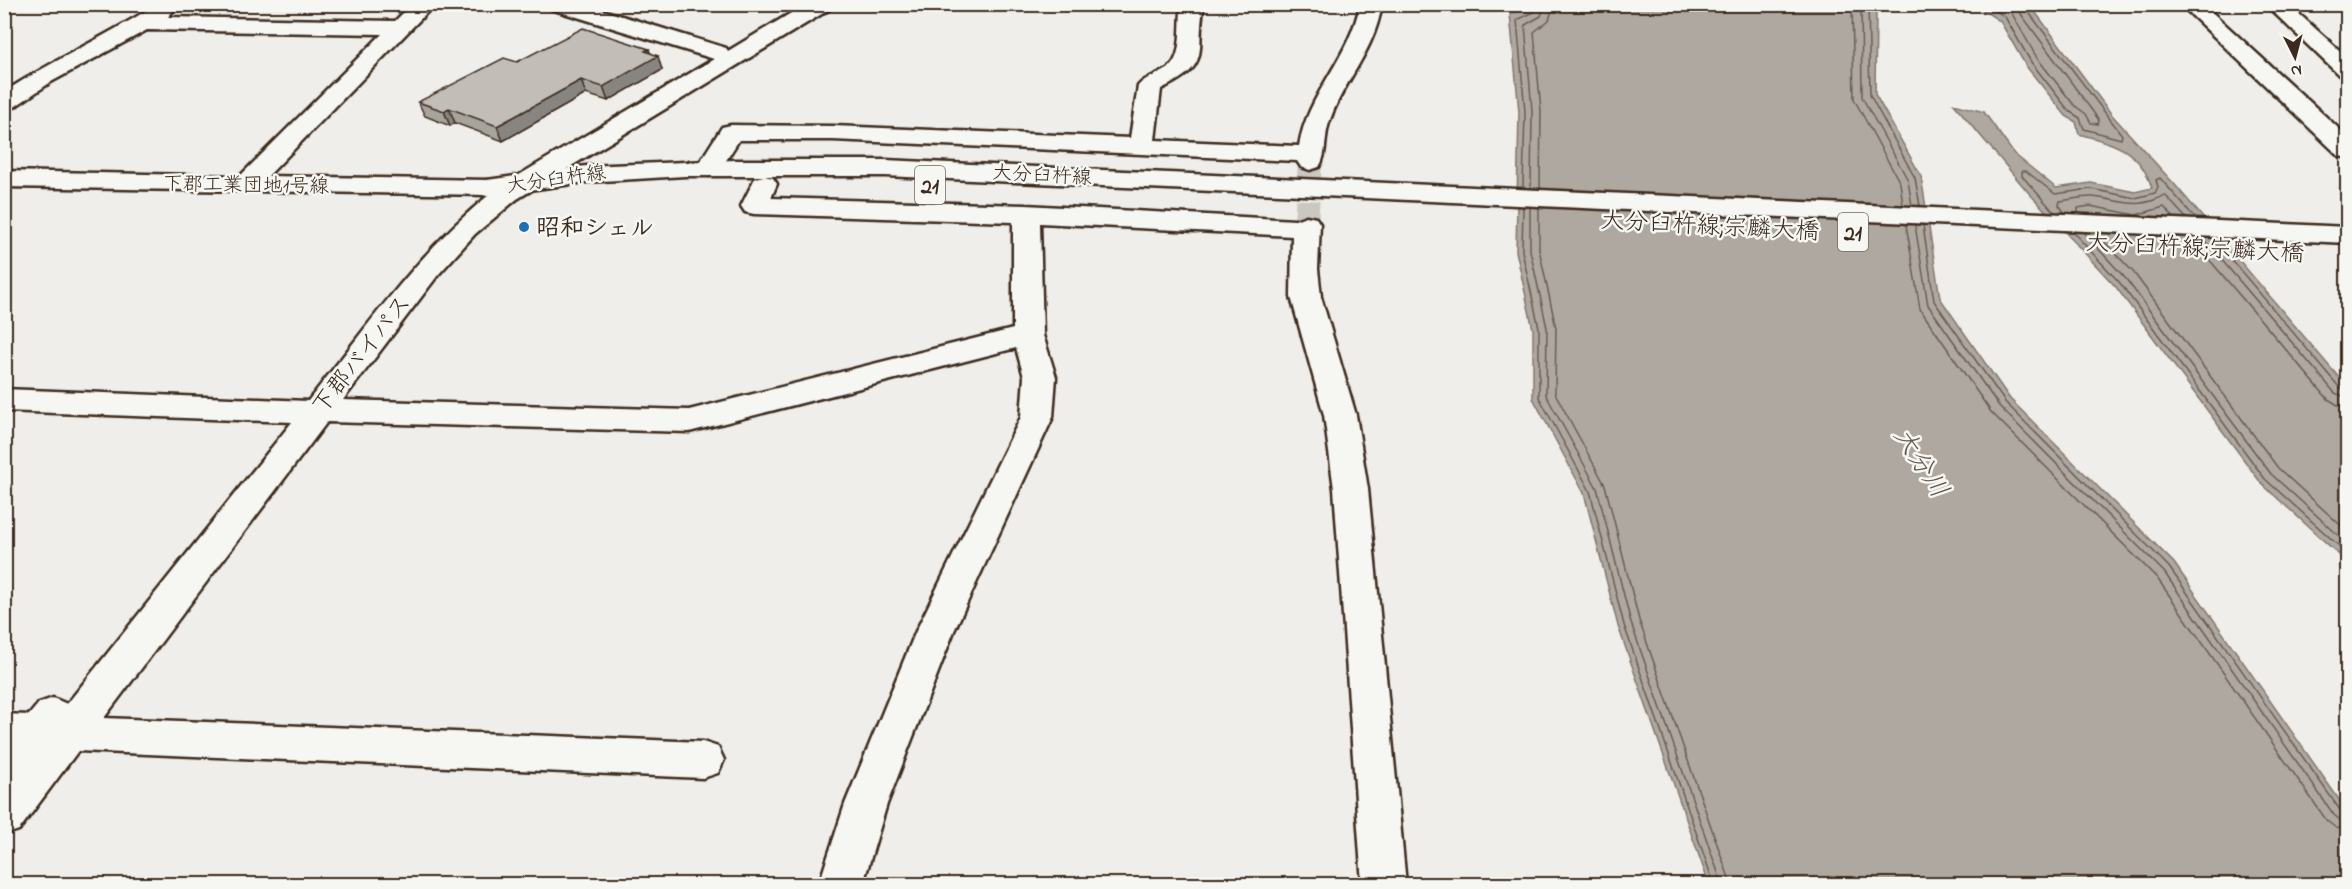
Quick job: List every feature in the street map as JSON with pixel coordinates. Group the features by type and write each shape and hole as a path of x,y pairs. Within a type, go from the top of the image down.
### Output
{"street":[{"path":"4,103 29,85 174,4"},
{"path":"246,184 425,4"},
{"path":"559,4 718,53"},
{"name":"下郡バイパス","path":"4,777 37,732 303,412 446,248 508,187 718,53 800,4"},
{"name":"下郡バイパス","path":"508,187 822,4"},
{"path":"1141,148 1150,86 1179,70 1187,61 1189,17 1193,4"},
{"path":"709,168 731,132 833,133 1310,158 1315,129 1321,113 1354,58 1370,20 1371,4"},
{"path":"2190,4 2348,151"},
{"path":"2275,4 2348,71"},
{"path":"143,22 402,28"},
{"path":"4,85 29,85"},
{"name":"大分臼杵線","path":"508,187 605,171 709,168 896,168 1373,200"},
{"name":"下郡工業団地1号線","path":"4,178 508,187"},
{"name":"大分臼杵線","path":"508,187 872,183 1373,200"},
{"path":"764,184 754,206 1026,213 1305,226 1306,297 1340,415 1351,489 1384,885"},
{"name":"大分臼杵線;宗麟大橋","path":"1373,200 2293,232 2344,246"},
{"name":"大分臼杵線;宗麟大橋","path":"1373,200 2344,246"},
{"path":"841,885 866,804 935,631 1037,417 1040,377 1028,335 1026,213"},
{"path":"4,400 303,412 345,411 689,421 1028,335"},
{"path":"37,732 703,760"},
{"name":"下郡バイパス","path":"4,816 37,732"}],"water":[{"name":"大分川","path":"1539,4 1873,5 1876,11 1875,94 1921,176 1940,298 2010,399 2174,563 2347,811 2347,884 1709,884 1618,626 1584,493 1533,398 1533,329 1516,251 1519,112 1510,14"},
{"path":"1975,5 2030,5 2112,115 2176,186 2347,387 2347,562 2261,483 2116,287 2028,192 1954,104 1984,112 2014,154 2056,188 2091,183 2135,192 2152,188 2147,175 2133,156 2114,145 2079,134 2076,122 2066,116 2026,66 2000,21"}],"building":[{"path":"583,28 649,49 645,51 658,56 603,87 581,80 497,126 449,108 444,111 418,102 504,58 517,62"}],"tunnel":[{"path":"1306,224 1310,162"}],"place":[{"name":"昭和シェル","path":"524,227"}]}
